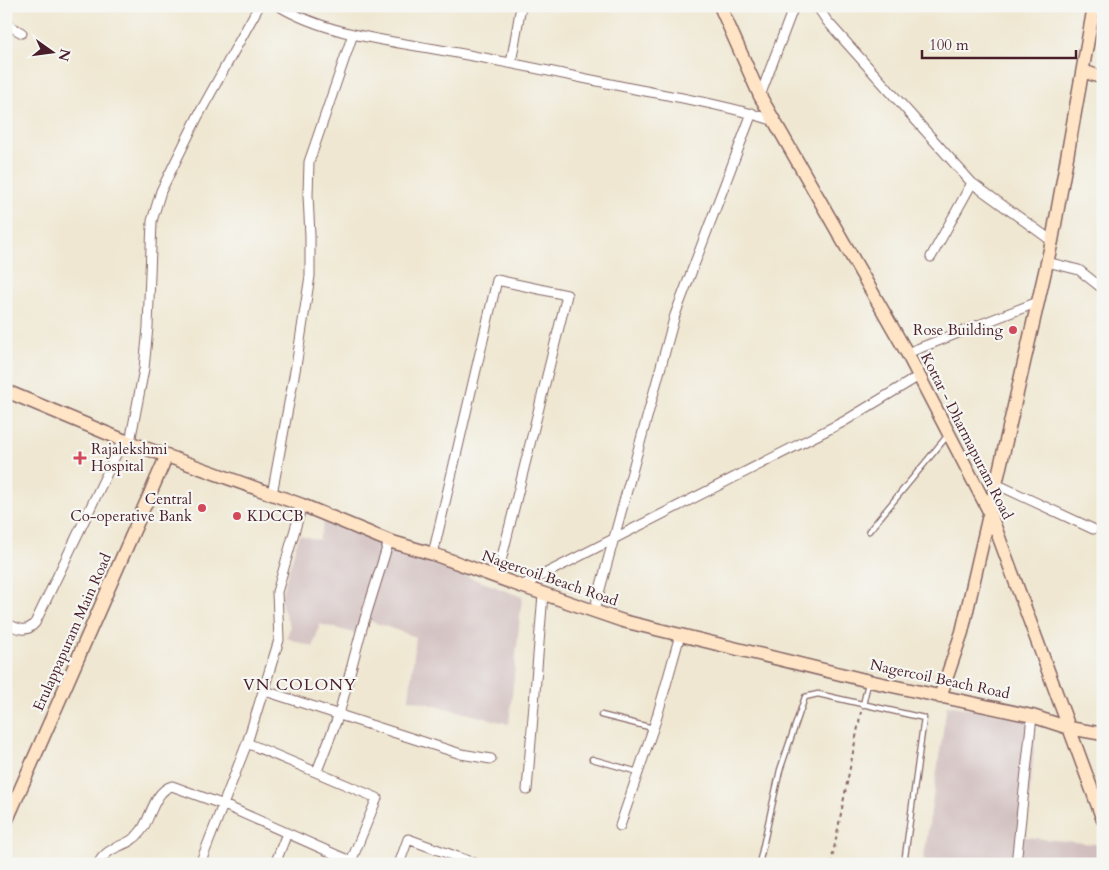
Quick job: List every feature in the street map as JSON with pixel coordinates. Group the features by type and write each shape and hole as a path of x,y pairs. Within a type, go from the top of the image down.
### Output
{"main road":[{"name":"Kottar - Dharmapuram Road","path":"720,6 760,96 907,353 990,513 1103,820"},
{"path":"940,697 962,632 1052,241 1094,6"},
{"path":"1083,71 1103,78"},
{"name":"Nagercoil Beach Road","path":"6,390 127,441 168,454 302,505 389,541 433,554 623,621 940,697 1032,716 1069,728 1103,734"},
{"name":"Erulappapuram Main Road","path":"6,822 168,454"}],"street":[{"path":"6,623 21,629 30,628 35,623 127,441 146,352 152,221 154,213 161,192 198,116 260,6"},
{"path":"279,6 294,10 353,34 511,63 752,113 775,121"},
{"path":"511,63 521,6"},
{"path":"760,96 794,6"},
{"path":"816,6 827,21 972,183 1052,241"},
{"path":"6,24 22,33"},
{"path":"272,494 297,360 310,276 309,162 353,34"},
{"path":"594,611 675,315 752,113"},
{"path":"931,257 972,183"},
{"path":"1047,262 1079,270 1103,289"},
{"path":"433,554 497,280 567,295 498,578"},
{"path":"907,353 1038,302"},
{"path":"521,586 843,422 919,376"},
{"path":"996,484 1093,529"},
{"path":"200,864 247,743 279,640 277,592 302,505"},
{"path":"317,772 339,714 362,628 389,541"},
{"path":"527,790 543,594"},
{"path":"620,826 653,728 680,635"},
{"path":"264,691 461,754 491,759"},
{"path":"1016,864 1032,716"},
{"path":"98,864 108,851 136,838 163,791 169,787 178,788 224,805 353,863 377,798 247,743"},
{"path":"275,864 287,833"},
{"path":"399,864 408,839 477,864"}],"lane":[{"path":"869,531 949,434"},
{"path":"862,706 869,680"},
{"path":"759,864 780,770 805,697 818,694 862,706 924,718 904,864"},
{"path":"601,715 653,728"},
{"path":"592,759 638,772"}],"path":[{"path":"831,864 862,706"}],"shaded area":[{"path":"324,522 522,597 509,724 409,699 416,637 362,618 358,634 320,624 313,647 287,638 290,627 280,600 299,535 319,540"},
{"path":"947,705 1037,720 1025,837 1103,845 1103,864 923,864"}],"place":[{"name":"Rose Building","path":"1013,330"},
{"name":"Rajalekshmi Hospital","path":"80,458"},
{"name":"Central Co-operative Bank","path":"202,508"},
{"name":"KDCCB","path":"237,516"}],"district":[{"name":"VN COLONY","path":"300,684"}]}
